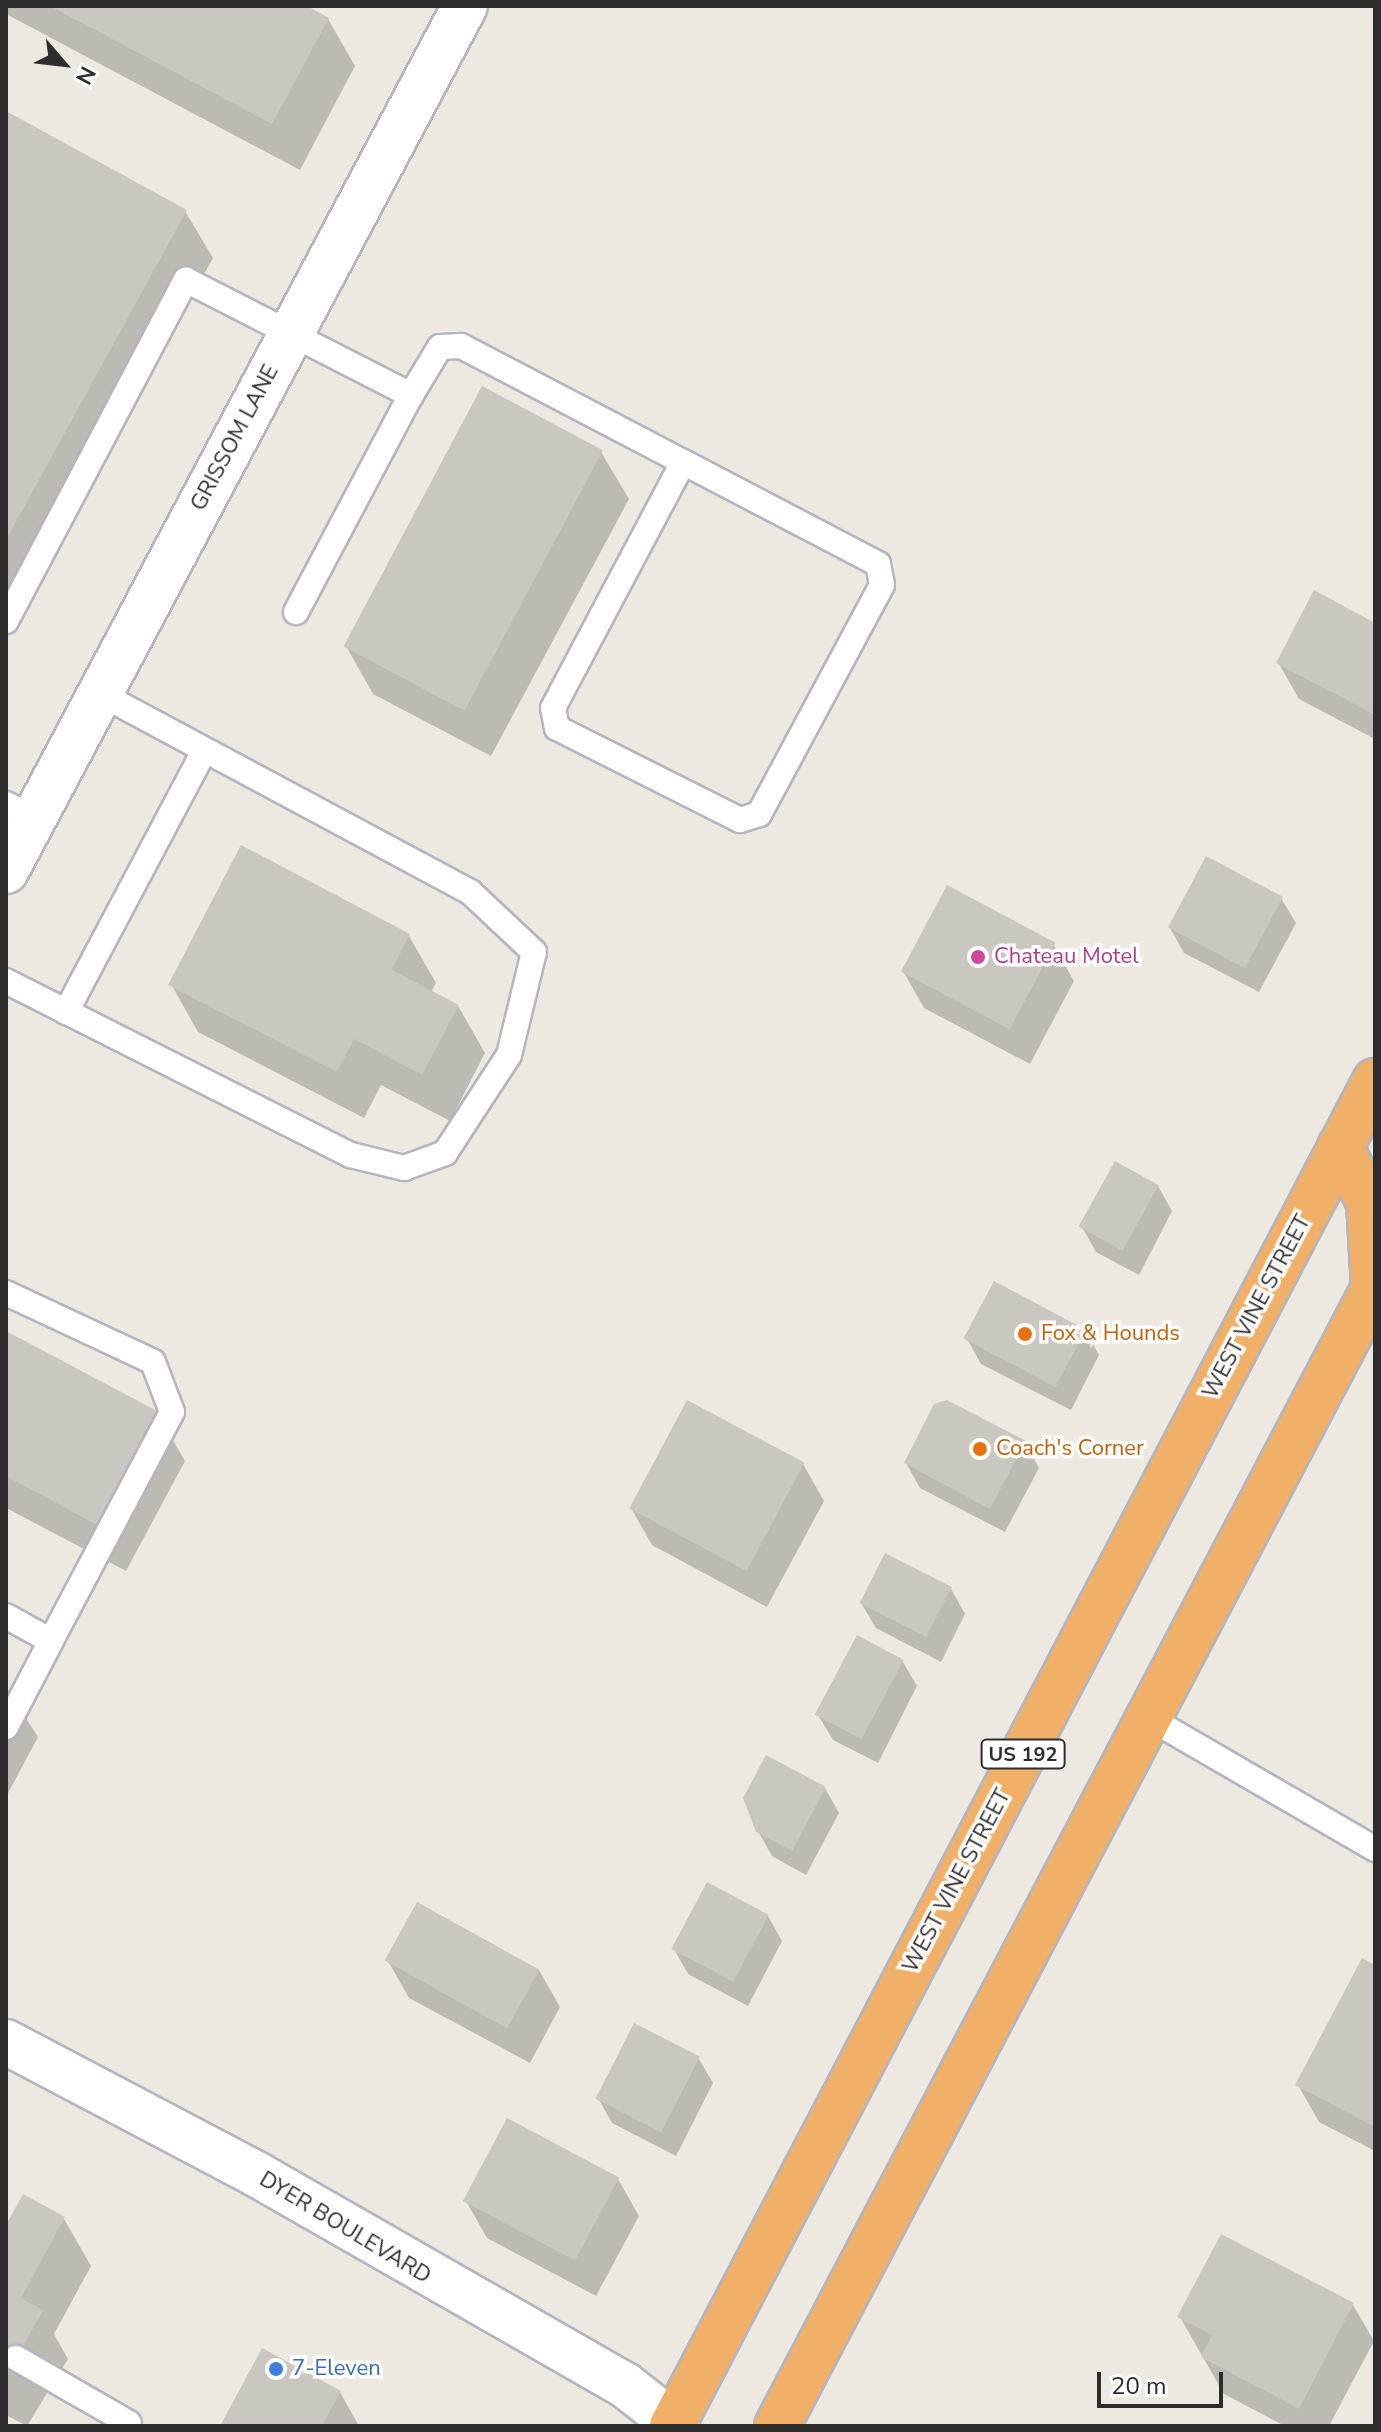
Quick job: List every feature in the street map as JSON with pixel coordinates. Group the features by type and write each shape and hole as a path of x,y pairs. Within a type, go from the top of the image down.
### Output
{"highway":[{"name":"WEST VINE STREET","path":"674,2425 1375,1081"},
{"path":"777,2426 1374,1287 1369,1202 1340,1147"}],"street":[{"name":"GRISSOM LANE","path":"6,871 20,811 100,694 462,7"},
{"name":"DYER BOULEVARD","path":"6,2042 258,2175 625,2385 674,2425"}],"lane":[{"path":"6,621 186,280 411,395"},
{"path":"296,612 411,395 440,347 461,346 683,462 878,564 882,585 759,814 740,820 557,728 553,708 683,462"},
{"path":"6,981 351,1155 404,1168 445,1153 509,1055 534,952 470,892 100,694"},
{"path":"66,1012 204,751"},
{"path":"6,1293 153,1362 172,1412 6,1727"},
{"path":"6,1616 51,1641"},
{"path":"1149,1718 1375,1849"},
{"path":"16,2358 129,2423"}],"building":[{"path":"50,6 307,6 329,18 272,124"},
{"path":"6,111 187,210 6,540"},
{"path":"482,386 603,450 464,711 344,646"},
{"path":"1314,590 1375,623 1375,715 1276,663"},
{"path":"241,845 410,934 392,970 459,1005 422,1075 354,1039 337,1072 168,985"},
{"path":"1206,856 1283,897 1245,968 1168,928"},
{"name":"Chateau Motel","path":"947,885 1056,943 1010,1029 901,972"},
{"path":"1115,1161 1159,1185 1122,1251 1079,1227"},
{"name":"Fox & Hounds","path":"994,1281 1086,1330 1055,1387 963,1338"},
{"path":"6,1331 159,1412 99,1526 6,1476"},
{"path":"687,1400 804,1462 747,1571 629,1509"},
{"path":"947,1400 1026,1441 990,1509 904,1463 934,1404"},
{"path":"885,1553 952,1587 926,1637 860,1603"},
{"path":"857,1635 904,1660 862,1739 815,1714"},
{"path":"766,1755 826,1787 792,1851 756,1832 743,1798"},
{"path":"707,1882 769,1915 733,1982 671,1949"},
{"path":"417,1902 539,1970 507,2028 385,1961"},
{"path":"1362,1958 1375,1965 1375,2127 1295,2085"},
{"path":"634,2023 700,2057 661,2132 595,2099"},
{"path":"507,2118 619,2178 575,2261 463,2201"},
{"path":"23,2194 65,2217 21,2298 43,2310 6,2377 6,2225"},
{"path":"1221,2234 1354,2303 1299,2409 1201,2357 1212,2335 1177,2317"},
{"name":"7-Eleven","path":"262,2348 341,2391 322,2426 220,2426"}],"place":[{"name":"Chateau Motel","path":"978,957"},
{"name":"Fox & Hounds","path":"1025,1334"},
{"name":"Coach's Corner","path":"980,1449"},
{"name":"7-Eleven","path":"276,2369"}]}
